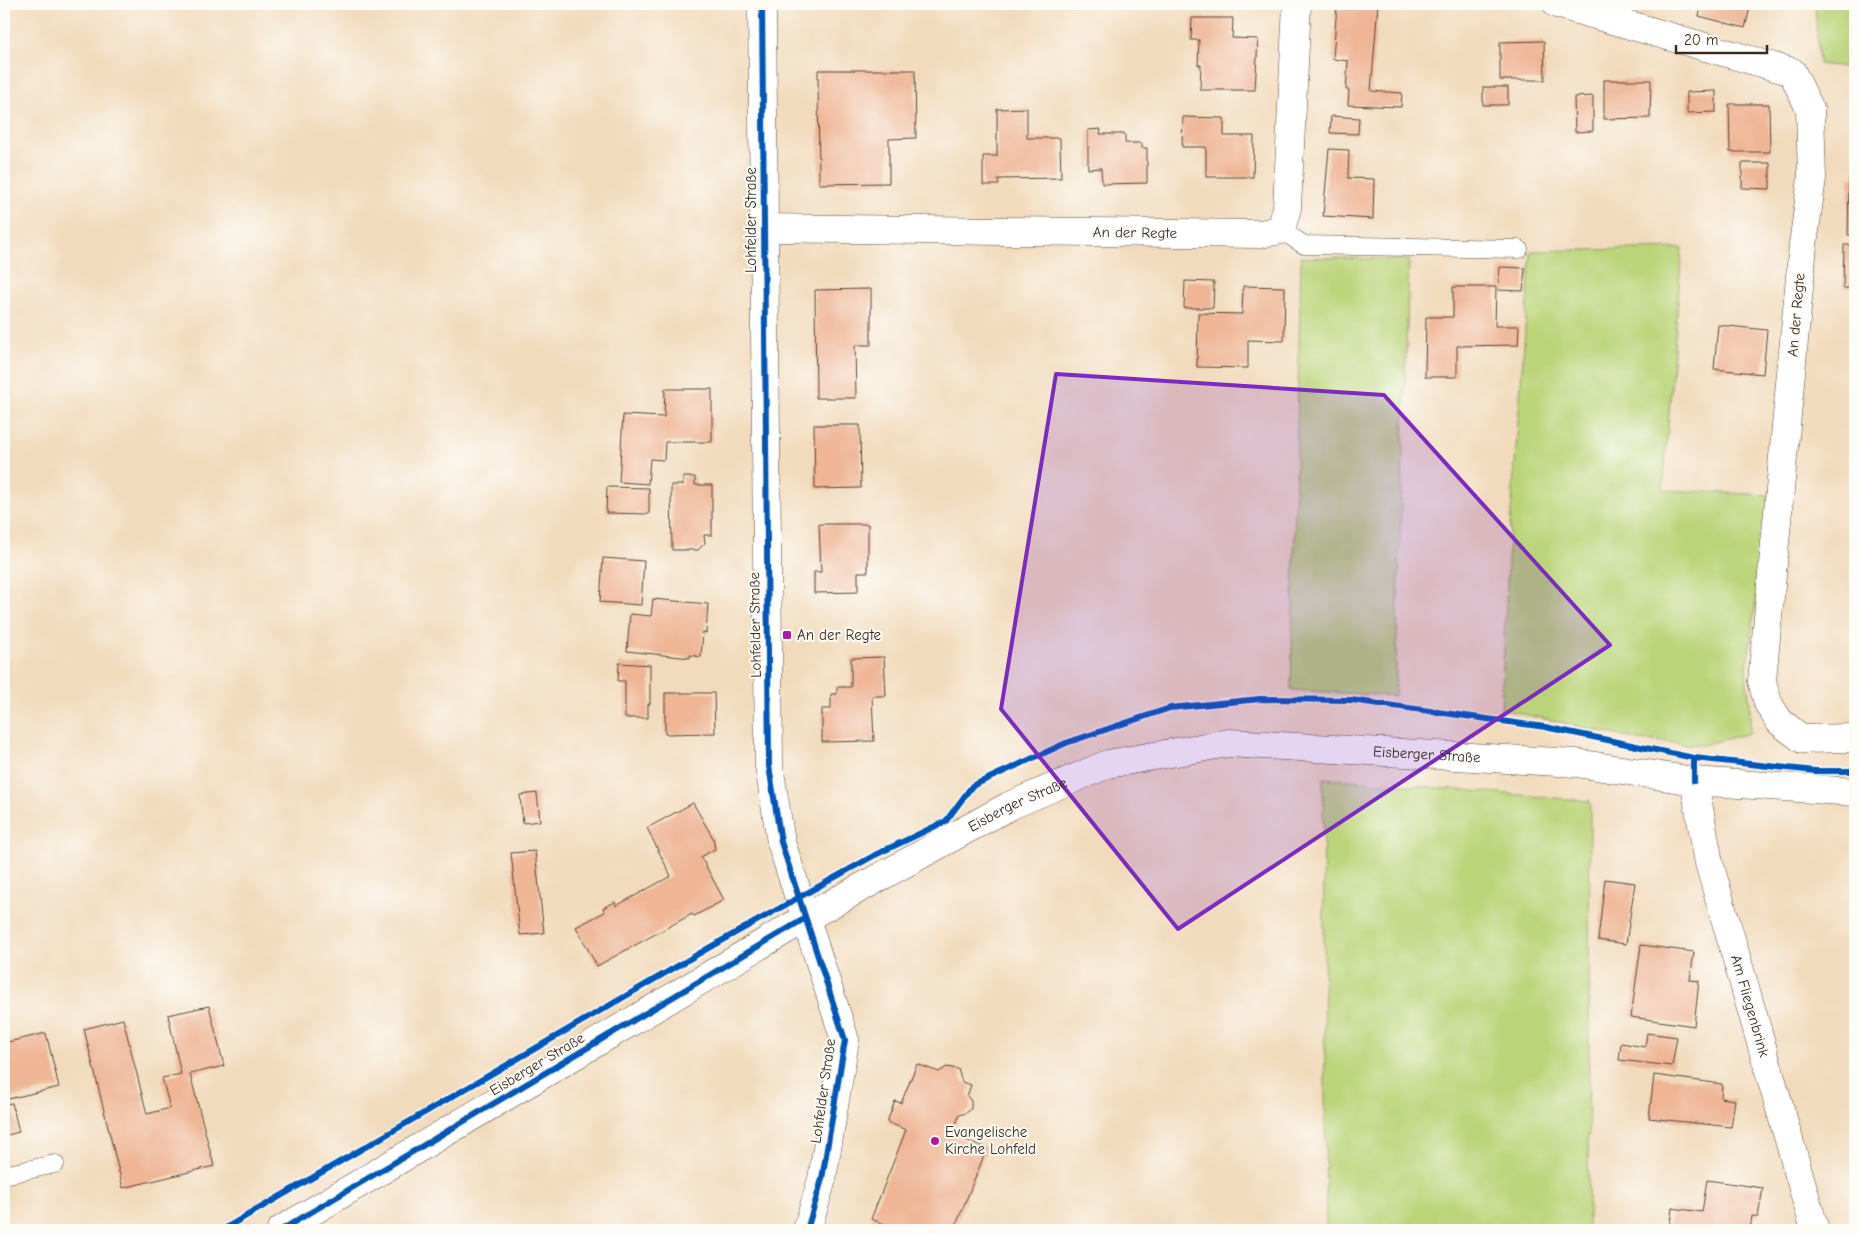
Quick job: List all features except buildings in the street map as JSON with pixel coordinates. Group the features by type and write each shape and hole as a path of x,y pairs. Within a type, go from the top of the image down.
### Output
{"street":[{"name":"Lohfelder Straße","path":"762,4 769,766 782,842 804,919 845,1040 822,1179 806,1230"},
{"path":"1281,230 1287,208 1297,4"},
{"name":"An der Regte","path":"1557,4 1792,72 1810,109 1812,178 1802,246 1762,680 1768,703 1778,721 1802,739 1855,738"},
{"name":"An der Regte","path":"763,228 1260,234 1281,230"},
{"name":"Eisberger Straße","path":"281,1230 804,919 1009,806 1108,764 1228,743 1576,763 1694,781 1855,792"},
{"name":"Am Fliegenbrink","path":"1694,781 1709,863 1815,1230"}],"lane":[{"path":"1281,230 1304,245 1520,249"},
{"path":"4,1175 55,1164"}],"highlighted area":[{"path":"1056,374 1384,395 1610,645 1178,929 1001,709"}],"green space":[{"path":"1815,4 1855,4 1855,68 1819,64"},
{"path":"1682,248 1663,490 1770,495 1746,674 1750,705 1750,733 1702,745 1640,740 1501,709 1509,540 1531,251"},
{"path":"1301,257 1409,260 1395,696 1291,690"},
{"path":"1323,778 1590,801 1588,1230 1326,1230"}],"cycle path":[{"path":"762,4 769,766 781,842 845,1040 822,1179 807,1230"},
{"path":"222,1230 712,946 875,855 946,821 972,786 1066,743 1170,708 1260,699 1351,700 1545,727 1694,758"},
{"path":"1694,781 1694,758 1815,771 1855,771"},
{"path":"281,1230 804,919"}],"place":[{"name":"An der Regte","path":"787,635"},
{"name":"Evangelische Kirche Lohfeld","path":"935,1141"}]}
